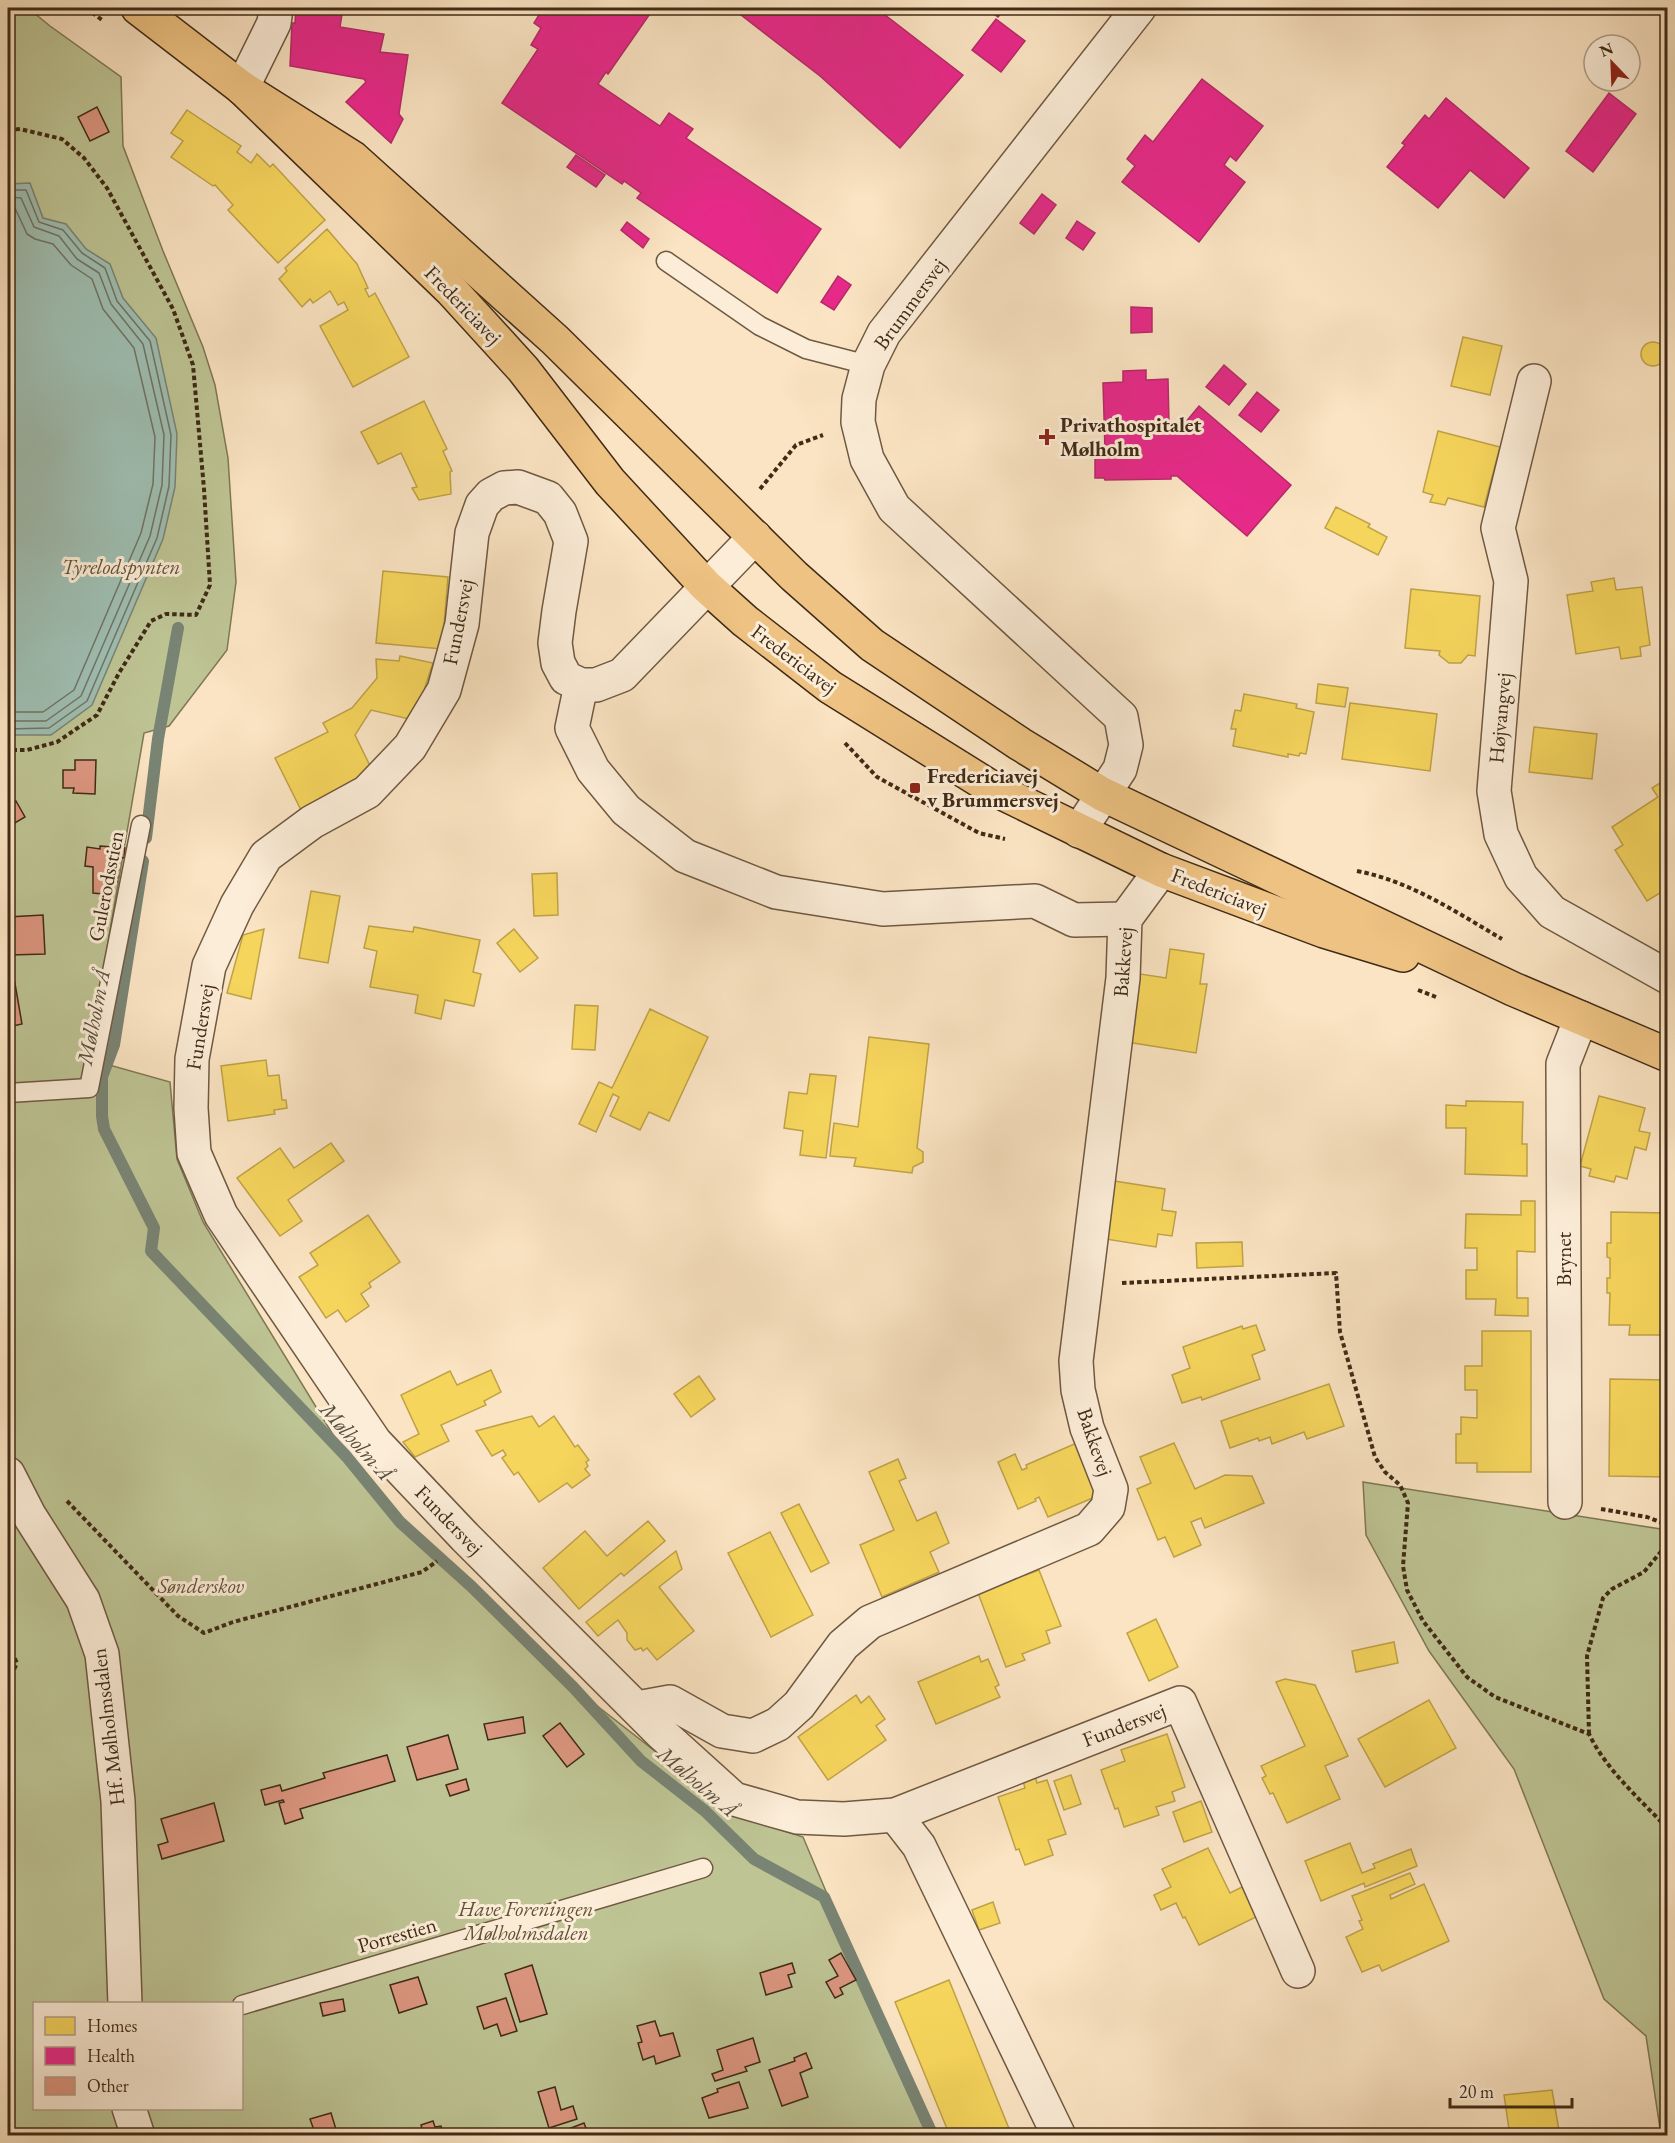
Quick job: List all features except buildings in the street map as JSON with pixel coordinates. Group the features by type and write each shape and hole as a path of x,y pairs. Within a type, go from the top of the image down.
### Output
{"main road":[{"name":"Fredericiavej","path":"138,8 242,88 353,158 555,340 794,576 872,645 1020,744 1102,794 1513,989 1667,1053"},
{"name":"Fredericiavej","path":"242,88 451,291 523,369 610,482 706,586 745,621 830,687 992,788 1161,870 1324,931 1513,989"}],"street":[{"path":"242,88 274,23 276,8"},
{"name":"Brummersvej","path":"1079,831 1120,769 1126,745 1121,717 894,508 867,459 858,422 859,399 868,365 884,333 1139,8"},
{"name":"Højvangvej","path":"1534,381 1498,528 1511,581 1494,791 1501,834 1521,877 1552,912 1668,977"},
{"name":"Fundersvej","path":"581,685 566,678 558,663 555,643 571,541 560,513 548,498 518,487 504,488 491,495 482,505 472,533 462,624 444,690 410,747 367,792 312,822 266,856 237,904 209,966 192,1059 191,1108 194,1153 221,1215 375,1442 473,1545 637,1708 734,1799 797,1817 844,1819 895,1815 1180,1703 1298,1971"},
{"path":"755,537 622,675 596,685 581,685 572,729 593,770 626,810 685,856 776,892 883,909 1035,901 1074,920 1125,919"},
{"name":"Bakkevej","path":"637,1708 670,1702 722,1731 753,1736 778,1724 799,1705 843,1645 870,1622 1089,1528 1108,1507 1111,1489 1087,1428 1078,1390 1076,1361 1123,978 1125,919 1161,870"},
{"name":"Brynet","path":"1564,1502 1563,1064 1581,1018"},
{"name":"Hf. Mølholmsdalen","path":"8,1474 29,1515 83,1600 102,1654 118,1801 125,2002"},
{"path":"895,1815 919,1846 1059,2136"},
{"path":"129,2110 138,2136"}],"lane":[{"path":"666,261 769,330 806,349 868,365"},
{"name":"Gulerodsstien","path":"8,1093 89,1088 141,825"},
{"name":"Porrestien","path":"243,2005 703,1868"}],"path":[{"path":"8,130 20,129 62,139 84,158 107,188 173,309 193,365 210,585 196,615 166,614 151,621 119,673 97,715 57,742 27,750 8,750"},
{"path":"756,492 796,445"},
{"path":"1083,1294 1114,1284 1336,1273 1336,1296 1341,1332 1375,1457 1384,1472 1400,1485 1407,1503 1403,1566 1407,1590 1423,1622 1467,1677 1495,1697 1589,1734"},
{"path":"66,1500 178,1616 204,1633 233,1622 422,1572"},
{"path":"1564,1502 1647,1517 1668,1525"},
{"path":"1668,1543 1644,1572 1612,1589 1603,1598 1587,1656 1589,1734 1607,1764 1668,1829"},
{"path":"8,1645 17,1663 8,1683"}],"green space":[{"path":"8,8 28,8 121,77 123,146 203,347 215,385 228,458 236,582 227,650 169,726 144,733 88,1059 170,1082 177,1159 203,1222 346,1456 400,1522 472,1587 573,1687 738,1816 803,1837 929,2135 8,2136"},
{"path":"1363,1482 1667,1530 1667,2135 1661,2135 1646,2036 1604,1999 1514,1769 1429,1651 1366,1535"}],"water":[{"path":"30,183 43,218 66,224 86,249 110,264 123,298 156,338 177,434 175,487 163,539 92,705 51,735 8,734 8,184"}],"waterway":[{"name":"Mølholm Å","path":"146,838 158,739 178,628"},
{"name":"Mølholm Å","path":"143,861 114,1045 102,1077 102,1116 104,1129 154,1228 151,1251 346,1456 400,1522 472,1587 573,1687 641,1761 705,1811 754,1859 824,1897 933,2136"}],"place":[{"name":"Privathospitalet Mølholm","path":"1047,437"},
{"name":"Fredericiavej v Brummersvej","path":"915,788"}],"park label":[{"name":"Tyrelodspynten","path":"121,567"},
{"name":"Sønderskov","path":"201,1586"},
{"name":"Have Foreningen Mølholmsdalen","path":"526,1921"}]}
